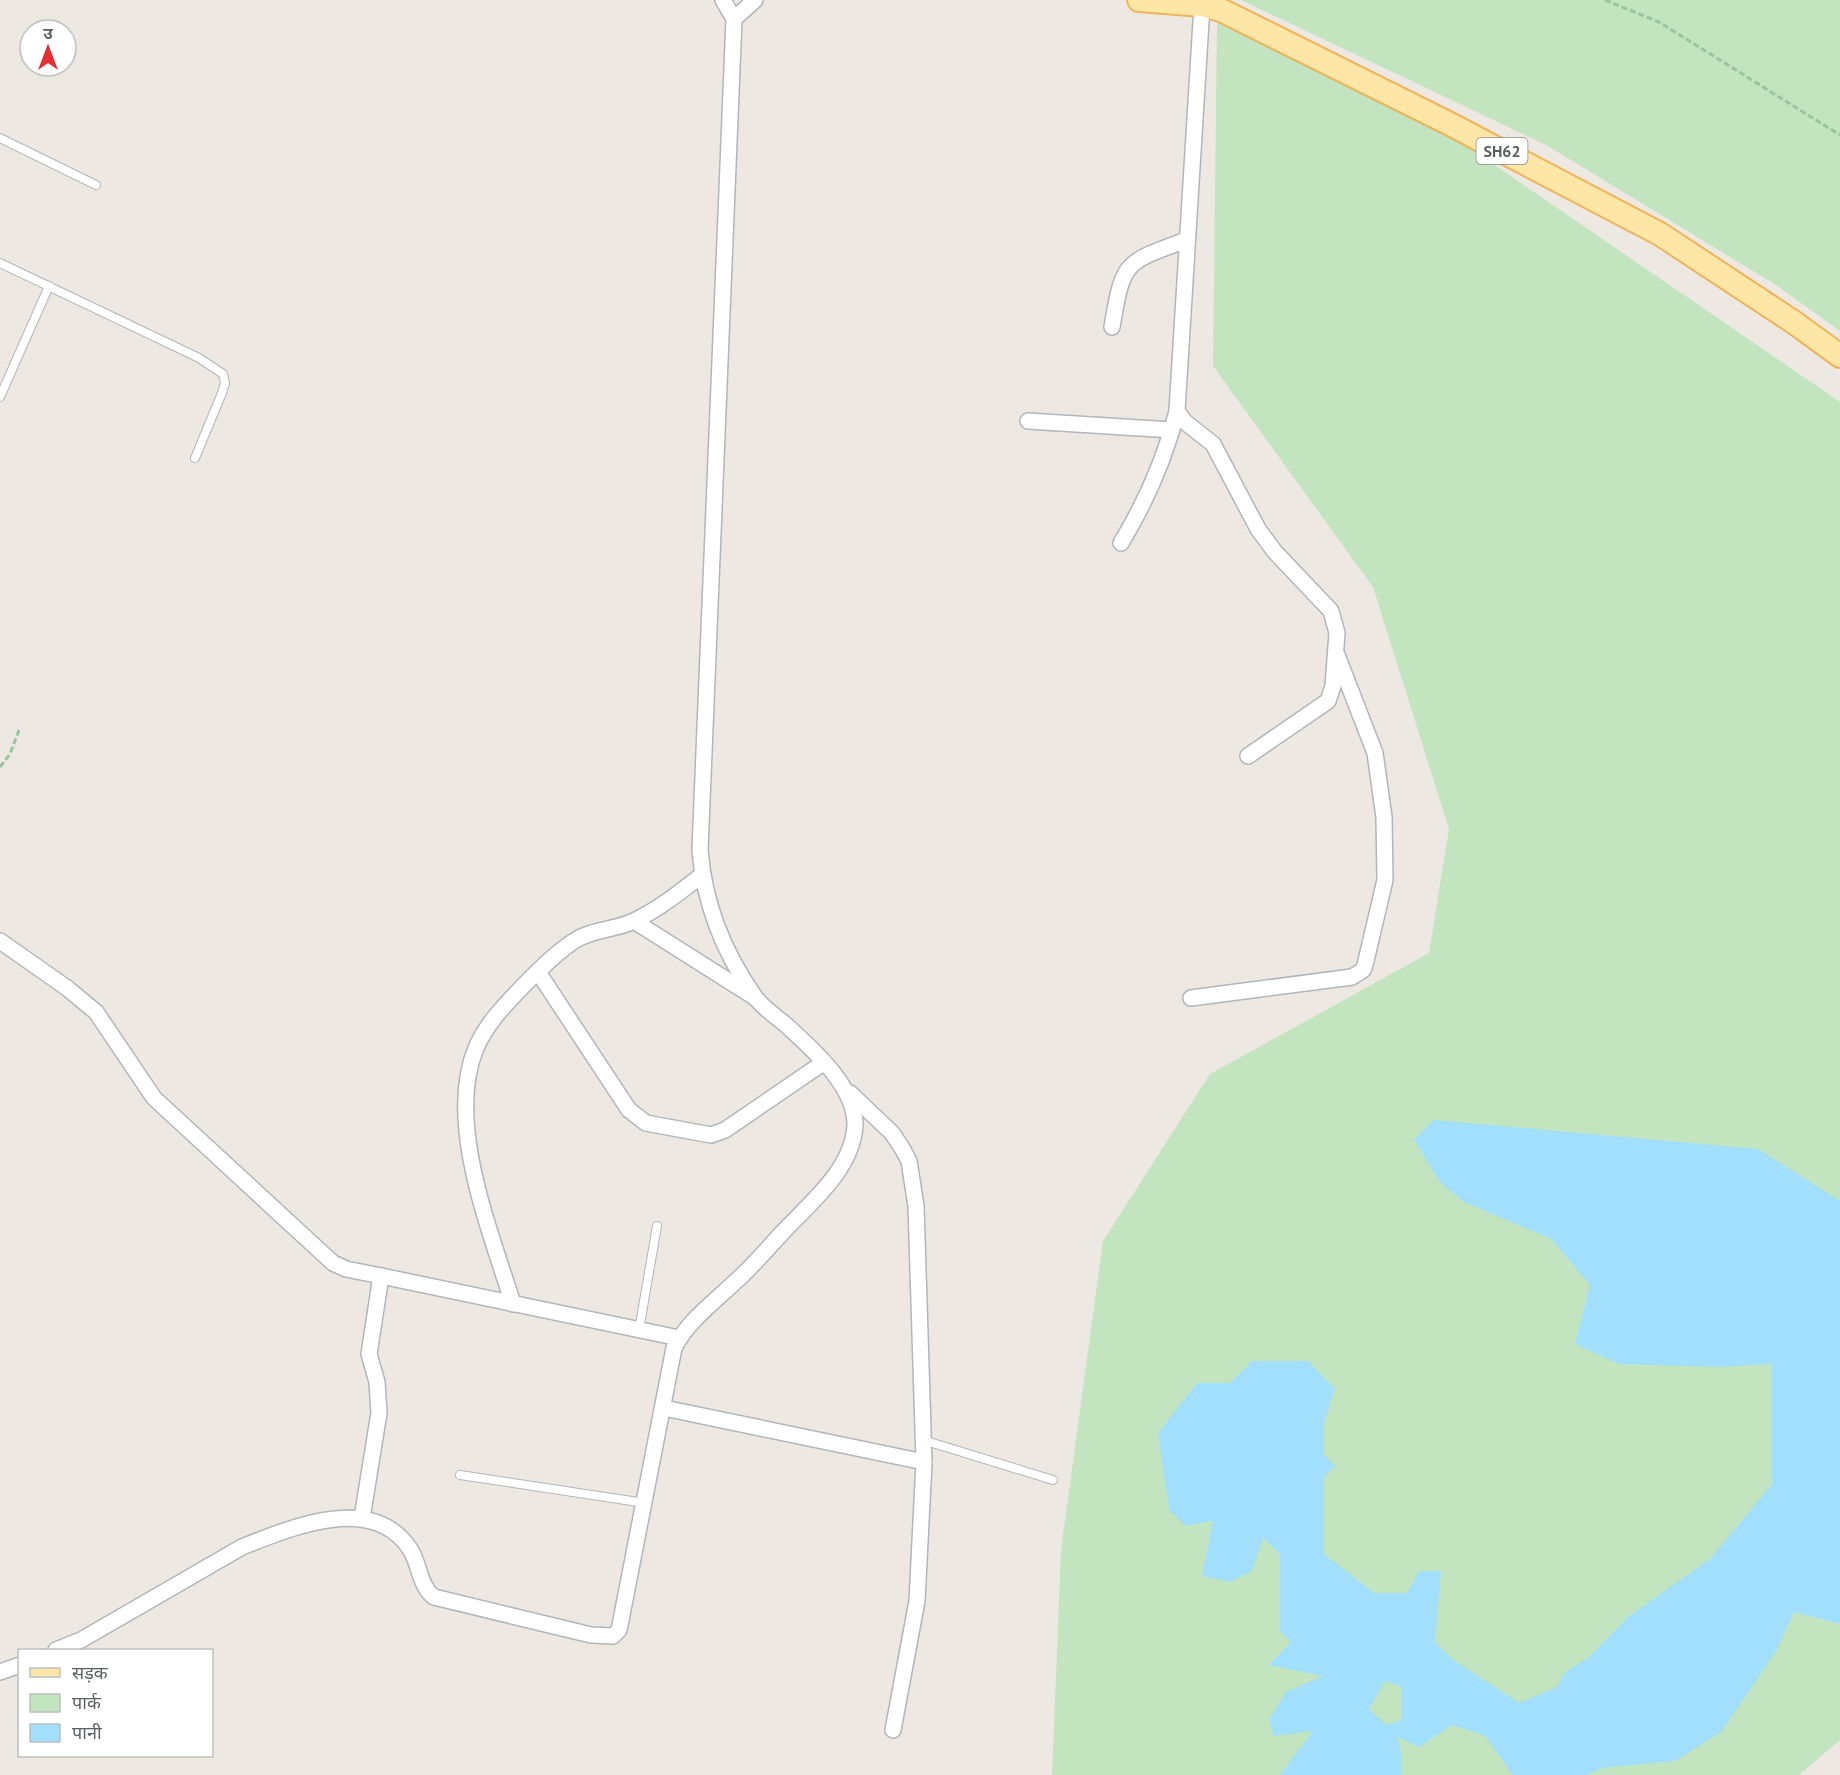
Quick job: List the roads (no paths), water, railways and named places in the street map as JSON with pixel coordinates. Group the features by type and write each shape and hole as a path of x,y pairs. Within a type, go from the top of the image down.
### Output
{"main road":[{"name":"SH62","path":"1139,0 1202,5 1221,10 1450,124 1660,234 1795,322 1840,356"}],"street":[{"path":"723,0 734,19 700,850 702,875 715,922 730,958 756,999"},
{"path":"734,19 755,0"},
{"path":"1121,543 1155,482 1177,411 1202,5"},
{"path":"1112,327 1120,285 1125,272 1133,262 1186,240"},
{"path":"1177,411 1185,422 1214,444 1258,529 1275,552 1330,611 1336,633 1333,686 1328,701 1248,756"},
{"path":"1028,420 1172,430"},
{"path":"1191,998 1352,977 1363,970 1385,880 1382,797 1375,753 1335,651"},
{"path":"513,1305 472,1163 466,1094 471,1063 484,1032 497,1014 558,952 580,937 634,921 658,908 702,875"},
{"path":"634,921 756,999 892,1133 909,1161 916,1206 924,1462 917,1601 893,1730"},
{"path":"0,941 67,988 96,1012 154,1098 320,1253 345,1269 679,1338"},
{"path":"538,972 629,1110 646,1123 701,1134 725,1130 823,1063"},
{"path":"58,1649 81,1640 242,1547 268,1536 322,1522 362,1518 376,1520 391,1528 402,1538 411,1551 427,1592 434,1597 606,1638 613,1636 619,1630 674,1348 689,1325 737,1280 838,1171 846,1157 855,1126 851,1101 843,1087"},
{"path":"362,1518 379,1413 377,1382 369,1354 381,1276"},
{"path":"664,1408 924,1462"},
{"path":"0,1672 18,1666"}],"lane":[{"path":"0,138 96,186"},
{"path":"0,263 199,358 223,374 225,383 222,393 195,458"},
{"path":"0,397 49,286"},
{"path":"639,1330 657,1226"},
{"path":"923,1440 1053,1480"},
{"path":"460,1475 645,1503"}],"water":[{"path":"1434,1120 1758,1149 1840,1201 1840,1624 1794,1612 1776,1651 1721,1732 1675,1761 1602,1768 1587,1775 1513,1775 1485,1736 1452,1725 1419,1747 1397,1737 1402,1753 1402,1775 1280,1775 1313,1731 1274,1736 1269,1720 1286,1692 1323,1676 1269,1665 1291,1642 1280,1631 1280,1554 1263,1538 1252,1571 1230,1582 1202,1576 1213,1521 1186,1526 1169,1510 1158,1433 1197,1383 1230,1383 1252,1361 1308,1361 1335,1389 1324,1422 1324,1455 1335,1466 1324,1477 1324,1554 1374,1593 1407,1593 1419,1571 1441,1571 1435,1642 1452,1659 1519,1703 1557,1687 1565,1672 1588,1658 1629,1616 1710,1559 1772,1484 1772,1364 1721,1367 1619,1364 1575,1344 1590,1285 1551,1239 1464,1202 1440,1182 1414,1140","holes":["1385,1681 1402,1687 1402,1720 1386,1725 1369,1709"]}]}
